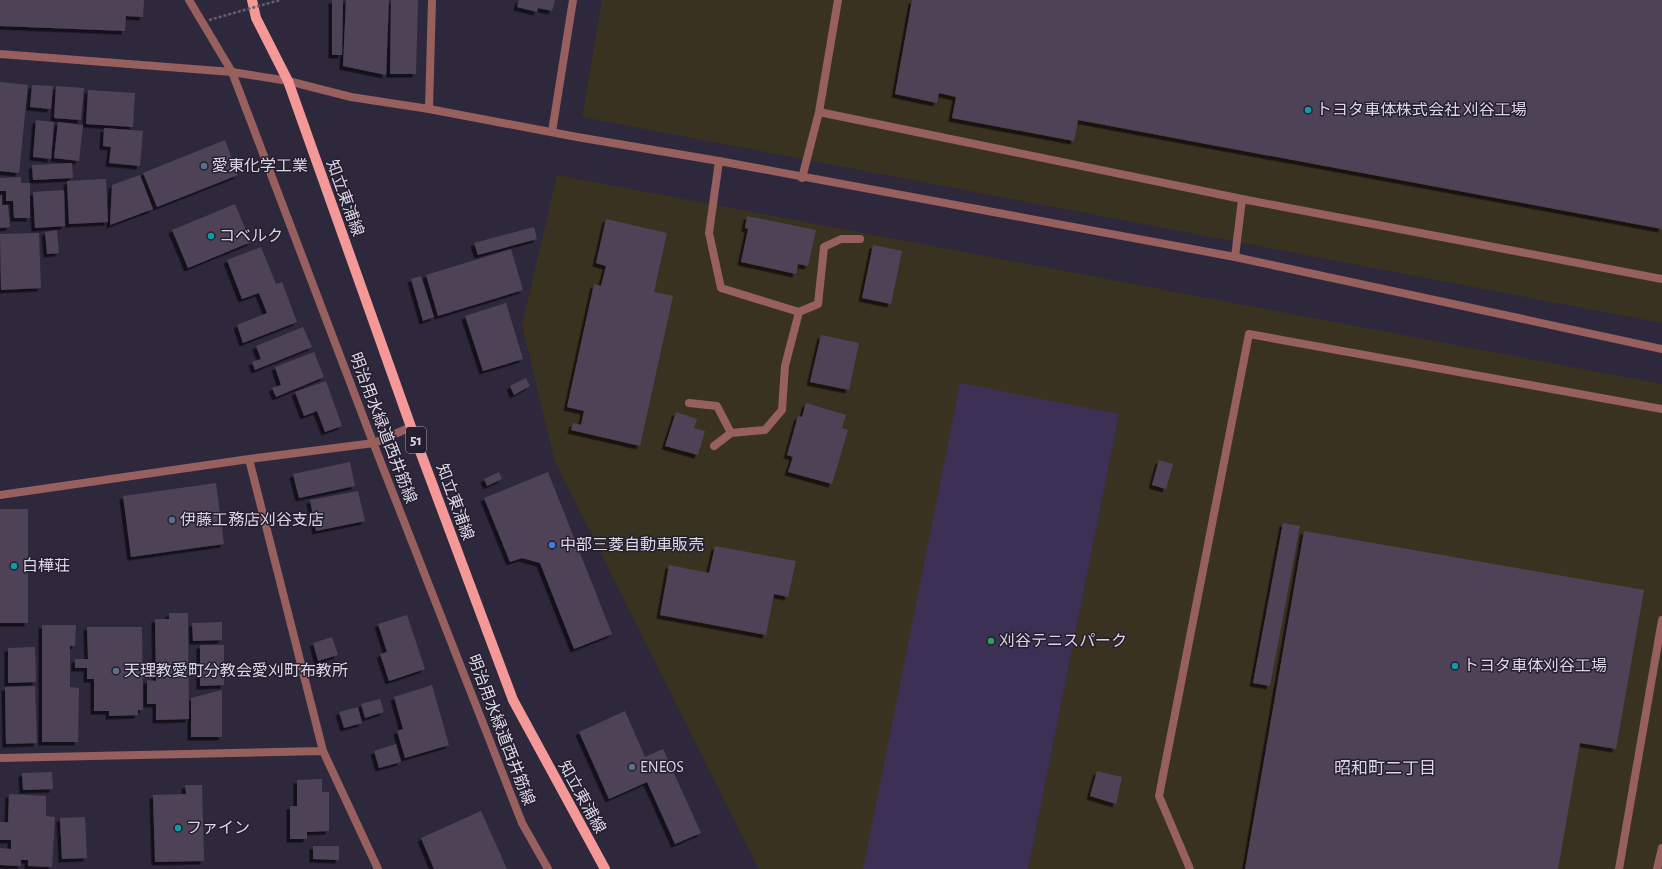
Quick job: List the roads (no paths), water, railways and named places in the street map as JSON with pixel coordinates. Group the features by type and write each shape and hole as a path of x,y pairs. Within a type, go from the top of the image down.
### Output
{"main road":[{"name":"知立東浦線","path":"252,0 256,18 288,81 411,427 513,700 605,869"}],"street":[{"name":"明治用水緑道西井筋線","path":"189,0 232,72 265,162 522,823 548,869"},
{"path":"429,109 432,0"},
{"path":"552,132 573,0"},
{"path":"802,178 819,112 838,0"},
{"path":"0,54 232,72 288,81 351,97 429,109 719,161 802,178 1235,257 1662,350"},
{"path":"819,112 1242,199 1662,279"},
{"path":"719,161 709,233 721,288 799,312 818,304 824,247 841,239 860,239"},
{"path":"1235,257 1242,199"},
{"path":"714,446 731,433 765,430 782,410 785,366 799,312"},
{"path":"1190,869 1159,796 1249,334 1662,409"},
{"path":"689,403 718,406 731,433"},
{"path":"0,495 249,458 374,443 411,427"},
{"path":"249,458 323,751 378,869"},
{"path":"1619,869 1662,620"},
{"path":"0,758 323,751"},
{"path":"1657,869 1662,848"}],"place":[{"name":"トヨタ車体株式会社 刈谷工場","path":"1308,110"},
{"name":"愛東化学工業","path":"204,166"},
{"name":"コベルク","path":"211,236"},
{"name":"伊藤工務店刈谷支店","path":"172,520"},
{"name":"中部三菱自動車販売","path":"552,545"},
{"name":"白樺荘","path":"14,566"},
{"name":"刈谷テニスパーク","path":"991,641"},
{"name":"トヨタ車体刈谷工場","path":"1455,666"},
{"name":"天理教愛町分教会愛刈町布教所","path":"116,671"},
{"name":"ENEOS","path":"632,767"},
{"name":"ファイン","path":"178,828"}],"district":[{"name":"昭和町二丁目","path":"1385,768"}]}
